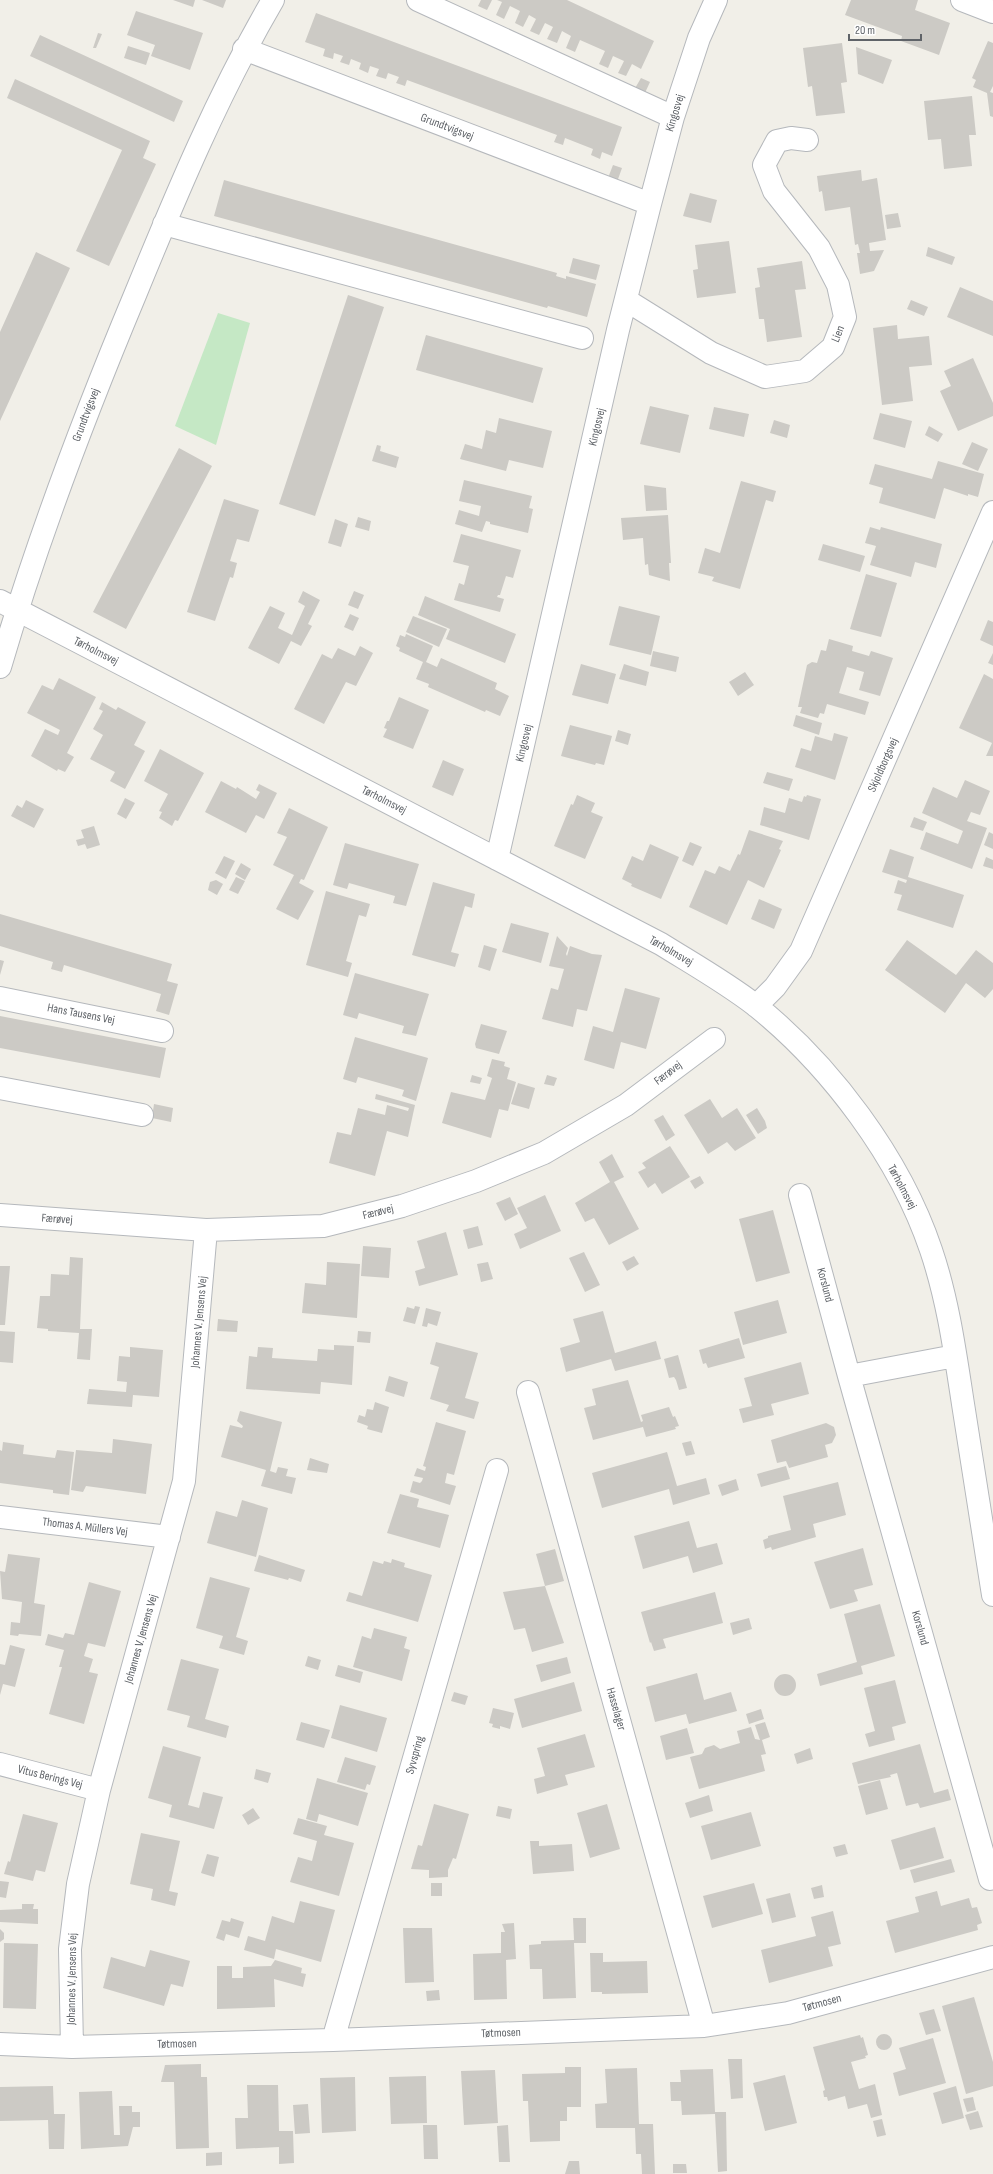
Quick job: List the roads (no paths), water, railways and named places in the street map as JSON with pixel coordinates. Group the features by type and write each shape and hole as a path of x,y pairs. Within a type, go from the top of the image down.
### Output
{"street":[{"name":"Grundtvigsvej","path":"8,605 164,224 244,49 273,0"},
{"path":"418,0 673,117"},
{"name":"Kingosvej","path":"497,859 626,300 650,204 673,117 699,38 716,0"},
{"path":"962,0 993,12"},
{"name":"Grundtvigsvej","path":"244,49 650,204"},
{"name":"Lien","path":"626,300 711,353 765,377 806,371 833,347 845,317 838,285 819,248 774,191 764,165 777,141 791,138 807,140"},
{"path":"164,224 582,338"},
{"name":"Skjoldborgsvej","path":"756,1006 775,987 801,951 993,512"},
{"path":"0,667 8,605"},
{"name":"Tørholmsvej","path":"8,605 661,944 721,980 756,1006 792,1038 841,1091 863,1122 900,1180 931,1249 950,1319 993,1595"},
{"name":"Hans Tausens Vej","path":"0,998 162,1031"},
{"name":"Færøvej","path":"0,1215 206,1230 323,1226 402,1206 476,1181 544,1153 626,1105 714,1039"},
{"path":"0,1088 142,1115"},
{"name":"Korslund","path":"800,1195 849,1376 990,1879"},
{"name":"Johannes V. Jensens Vej","path":"72,2047 70,1949 78,1884 99,1790 184,1482 206,1230"},
{"path":"849,1376 955,1356"},
{"name":"Hasselager","path":"528,1392 704,2026"},
{"name":"Syvspring","path":"333,2040 496,1470"},
{"name":"Thomas A. Müllers Vej","path":"0,1517 169,1537"},
{"name":"Vitus Berings Vej","path":"0,1764 99,1790"},
{"name":"Tøtmosen","path":"0,2044 72,2047 333,2040 704,2026 788,2013 993,1957"}]}
